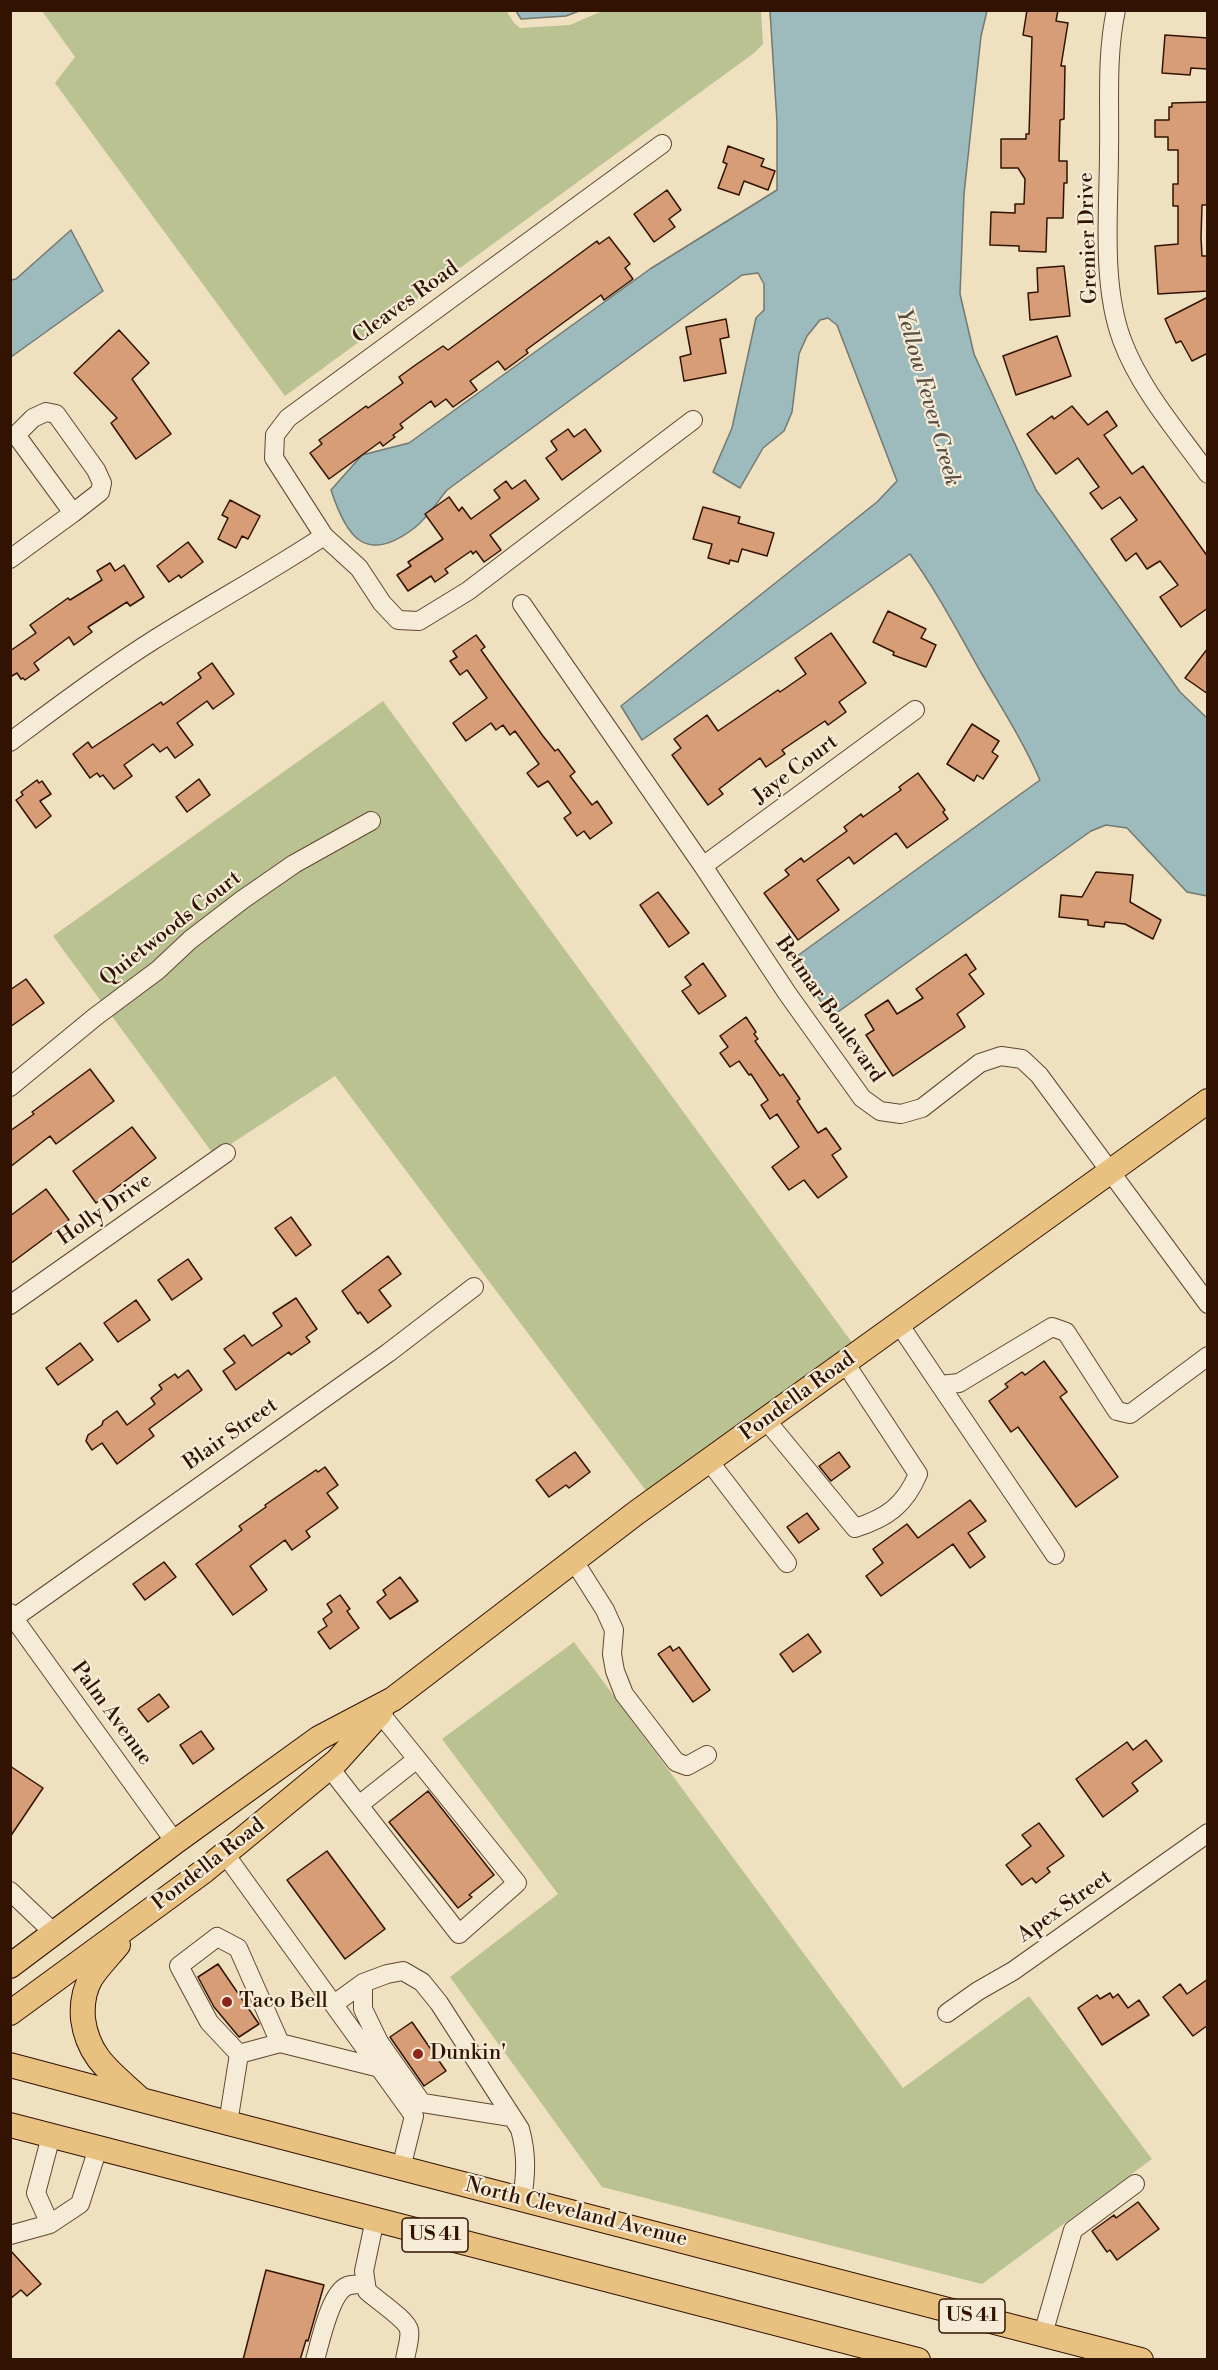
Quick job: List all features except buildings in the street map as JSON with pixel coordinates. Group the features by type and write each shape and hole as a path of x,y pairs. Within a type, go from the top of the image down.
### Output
{"main road":[{"name":"Pondella Road","path":"10,2013 225,1854 329,1767 386,1706 574,1561 765,1420 1208,1101"},
{"name":"Pondella Road","path":"10,1966 175,1842 319,1738 386,1706"},
{"path":"139,1919 91,1979 82,2007 85,2032 90,2048 103,2066 143,2101"},
{"name":"North Cleveland Avenue","path":"10,2065 1141,2360"},
{"name":"US 41","path":"10,2125 918,2360"}],"street":[{"name":"Grenier Drive","path":"1116,10 1110,49 1109,243 1112,300 1122,340 1140,378 1208,474"},
{"name":"Cleaves Road","path":"662,144 288,418 275,435 274,458 324,537 359,568 382,603 398,620 419,621 468,591 693,420"},
{"path":"10,559 73,513 100,492 102,483 96,470 56,414 45,412 33,418 16,435 73,513"},
{"path":"10,742 153,641 324,537"},
{"name":"Betmar Boulevard","path":"522,604 703,866 787,993 862,1098 880,1111 902,1114 922,1108 980,1063 1001,1056 1022,1059 1039,1075 1208,1304"},
{"name":"Jaye Court","path":"703,866 915,710"},
{"name":"Quietwoods Court","path":"10,1087 242,900 294,864 371,821"},
{"name":"Holly Drive","path":"10,1305 226,1153"},
{"name":"Blair Street","path":"12,1616 388,1353 474,1287"},
{"path":"899,1324 1055,1555"},
{"path":"940,1385 959,1383 1052,1327 1066,1332 1117,1411 1130,1414 1208,1356"},
{"path":"765,1420 855,1528 894,1510 911,1490 918,1474 845,1363"},
{"path":"709,1461 787,1563"},
{"path":"574,1561 605,1610 614,1630 612,1653 615,1671 624,1694 676,1762 687,1766 707,1755"},
{"name":"Palm Avenue","path":"12,1616 175,1842"},
{"path":"329,1767 459,1934 517,1883 417,1759 386,1706"},
{"path":"359,1805 417,1759"},
{"name":"Apex Street","path":"946,2013 1013,1971 1208,1833"},
{"path":"225,1854 414,2116 401,2168"},
{"path":"10,1891 54,1933"},
{"path":"239,2054 209,2022 179,1966 217,1937 238,1948 280,2043"},
{"path":"334,2004 363,1983 387,1974 403,1971 422,1982 439,2002 520,2129 526,2152 527,2173 522,2200"},
{"path":"363,1983 363,2009 379,2042 422,2103"},
{"path":"239,2054 280,2043 380,2068"},
{"path":"228,2123 239,2054"},
{"path":"402,2100 511,2117"},
{"path":"50,2224 36,2193 51,2136"},
{"path":"10,2235 50,2224 80,2204 98,2148"},
{"path":"1043,2334 1073,2230 1135,2184"},
{"path":"375,2219 364,2271 367,2291 387,2310 403,2318 410,2331 405,2360"},
{"path":"315,2360 328,2315 342,2290 347,2286 366,2283"}],"green space":[{"path":"506,10 520,28 570,25 602,11 761,11 763,44 754,53 285,396 55,83 75,57 42,11"},
{"path":"383,701 853,1344 647,1492 335,1076 214,1155 53,936"},
{"path":"574,1642 903,2088 1029,1996 1152,2159 982,2284 602,2187 450,1977 558,1894 442,1739"}],"water":[{"path":"516,11 579,11 566,16 521,19"},
{"name":"Yellow Fever Creek","path":"770,11 987,11 981,36 964,194 960,294 974,354 1036,490 1180,692 1207,718 1207,896 1187,892 1127,828 1106,825 1091,831 831,1017 793,959 1040,780 1013,727 948,614 910,554 642,740 621,706 877,502 897,481 837,325 828,318 820,320 807,336 799,354 792,412 784,431 763,448 740,488 713,472 732,428 756,318 764,310 764,284 758,273 742,275 447,490 422,521 396,540 382,545 370,545 360,540 343,521 331,490 362,455 409,443 650,269 777,190 777,122"},
{"path":"71,230 103,291 11,357 11,280 16,279"}],"place":[{"name":"Taco Bell","path":"227,2002"},
{"name":"Dunkin'","path":"418,2054"}]}
